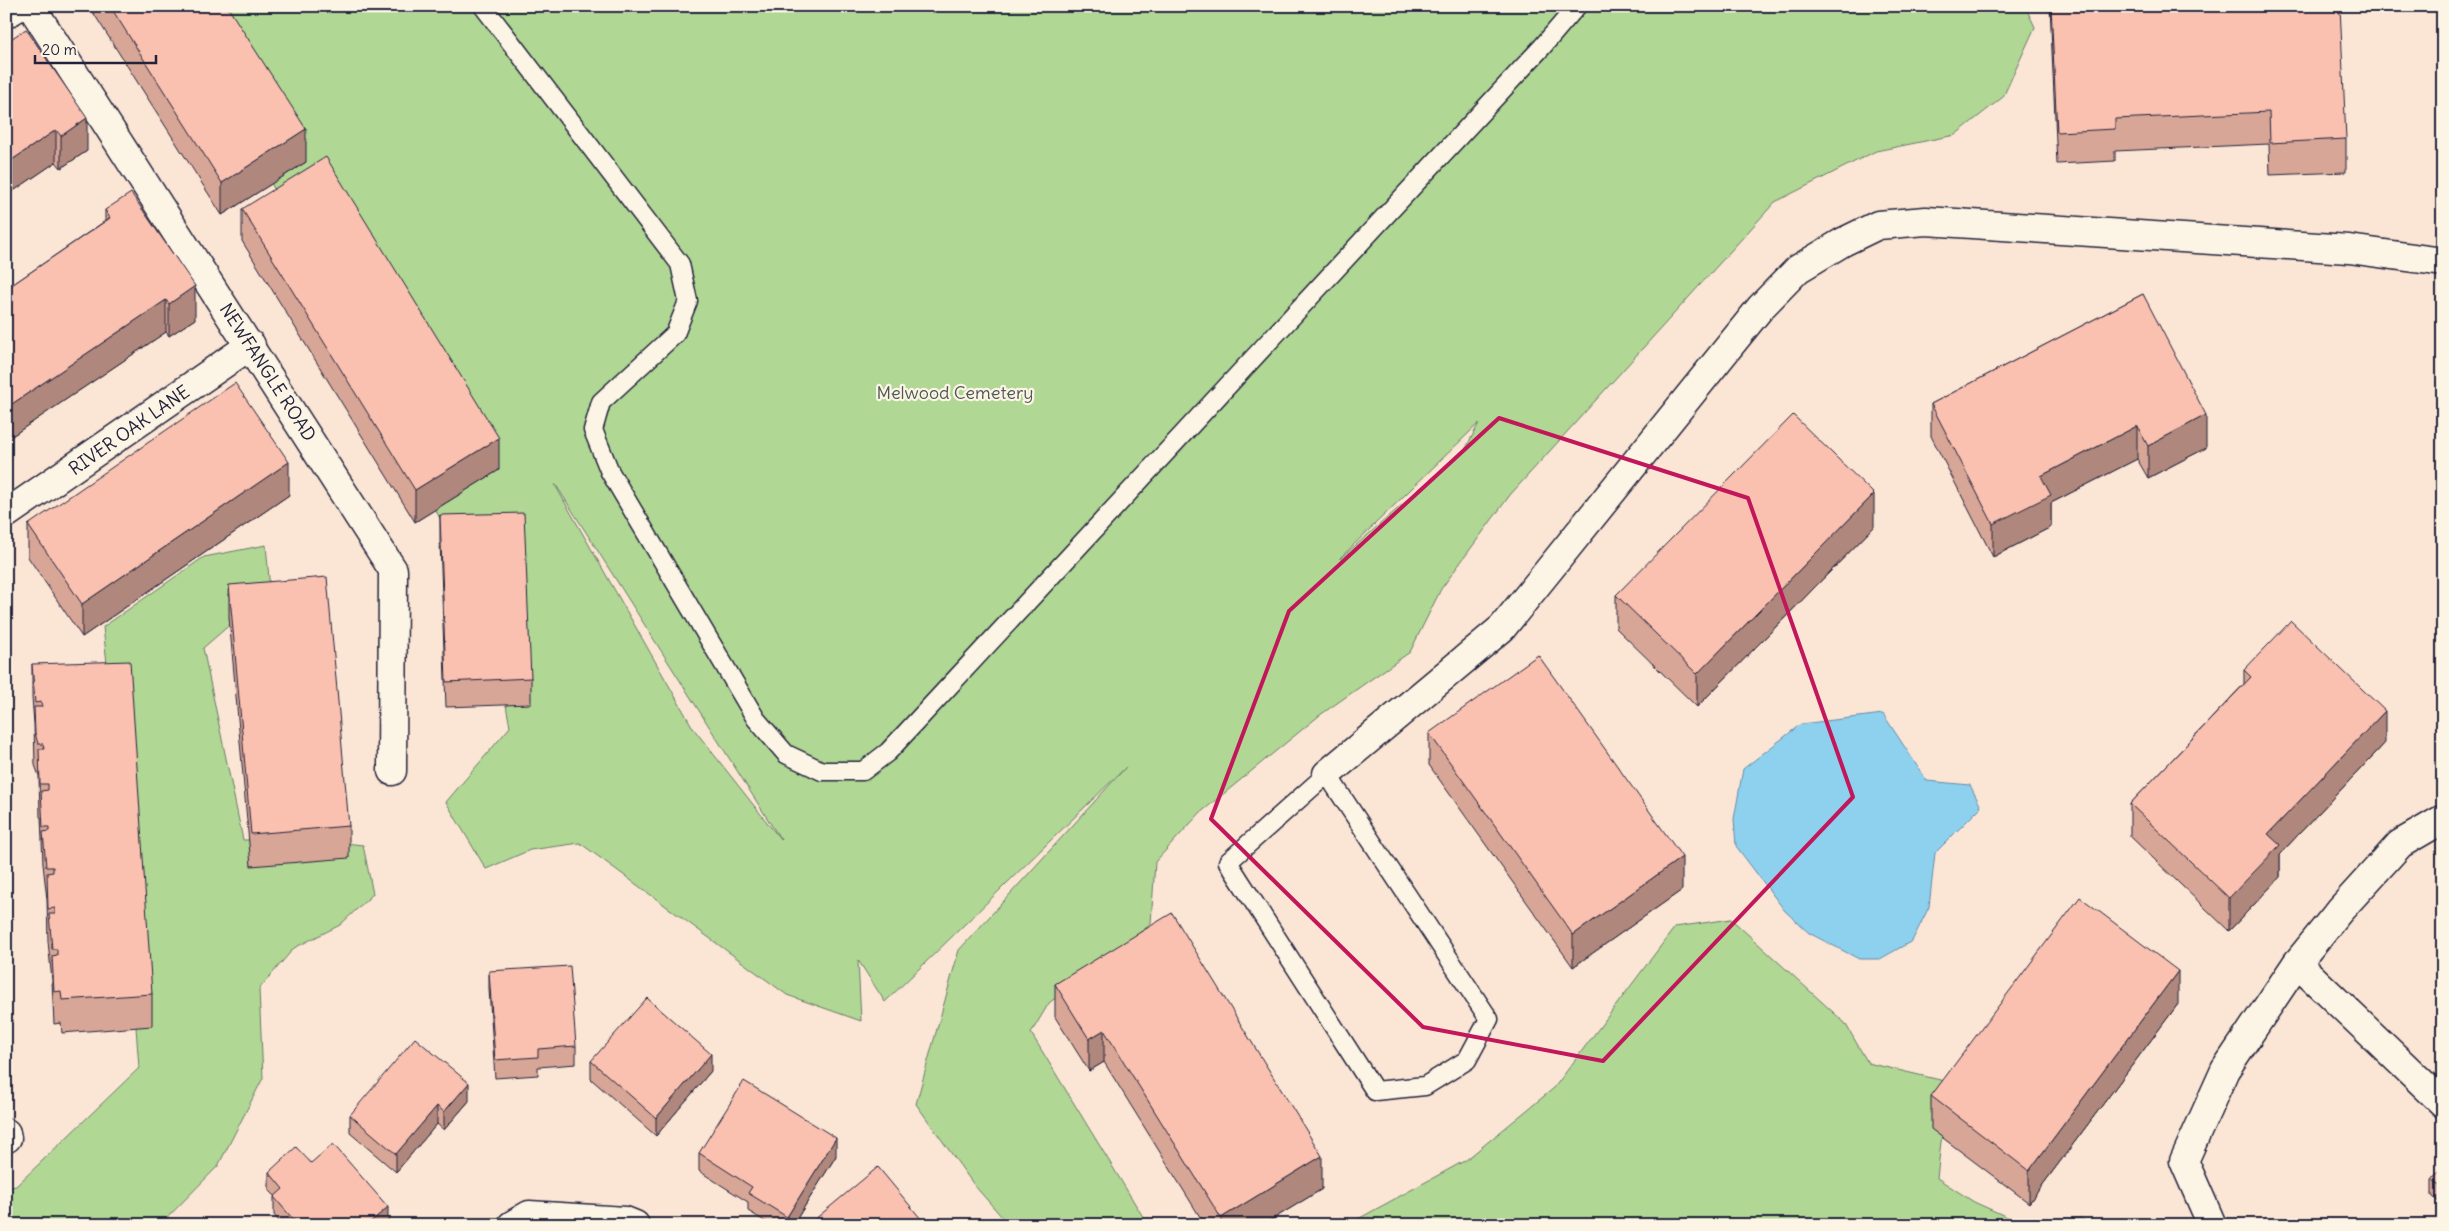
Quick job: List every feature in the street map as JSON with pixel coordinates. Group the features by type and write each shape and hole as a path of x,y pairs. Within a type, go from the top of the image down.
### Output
{"street":[{"path":"6,14 19,6"},
{"name":"NEWFANGLE ROAD","path":"31,6 393,570 392,771"},
{"path":"1327,774 1502,628 1761,307 1798,269 1843,242 1878,225 1926,221 2349,249 2443,262"},
{"name":"RIVER OAK LANE","path":"6,514 251,346"},
{"path":"2212,1225 2184,1161 2225,1070 2297,964 2340,910 2400,844 2443,819"},
{"path":"2297,964 2443,1103"},
{"path":"6,1133 7,1138"},
{"path":"512,1225 529,1215 626,1222 635,1225"}],"lane":[{"path":"483,6 680,264 688,301 675,334 601,402 593,430 610,472 756,719 786,754 822,771 863,771 888,752 1542,47 1576,6"},
{"path":"1327,774 1489,1019 1467,1060 1425,1086 1375,1091 1228,862 1327,774"}],"highlighted area":[{"path":"1499,418 1748,498 1853,797 1603,1061 1423,1027 1211,819 1289,611"}],"green space":[{"name":"Melwood Cemetery","path":"182,6 2025,6 2035,27 2003,97 1955,135 1876,151 1775,202 1510,495 1441,589 1410,652 1320,715 1200,813 1155,862 1151,924 1049,1003 1031,1033 1148,1225 1009,1225 974,1185 916,1104 959,950 1126,767 885,1002 858,960 861,1021 787,995 580,843 530,850 486,869 446,802 510,727 490,618","holes":["1479,423 1465,450 1340,559 1340,558","556,485 781,840 693,728"]},
{"path":"266,545 270,590 203,648 243,840 309,839 363,845 373,894 340,925 294,948 259,989 263,1078 218,1166 160,1225 6,1225 6,1188 16,1186 139,1068 114,728 103,627 204,557"},
{"path":"1731,919 1845,1023 1868,1063 1953,1083 1943,1124 1937,1178 1974,1202 2025,1225 1347,1225 1466,1160 1554,1088 1675,927"},
{"path":"2081,1218 2090,1225 2028,1225"}],"water":[{"path":"1883,714 1927,781 1970,785 1981,807 1935,853 1929,907 1912,941 1880,959 1859,959 1809,933 1785,911 1736,846 1734,819 1743,769 1801,724"}],"building":[{"path":"110,6 227,6 306,129 222,183"},
{"path":"2051,6 2148,6 2149,11 2233,6 2340,6 2346,139 2270,143 2269,112 2115,119 2115,129 2057,132"},
{"path":"26,29 87,118 61,136 56,130 6,164 6,42"},
{"path":"326,157 499,438 415,490 242,209"},
{"path":"131,193 195,286 169,304 166,300 6,408 6,289 110,218 105,210"},
{"path":"2143,294 2206,415 2148,446 2137,426 2041,476 2051,495 1993,524 1931,404"},
{"path":"235,383 289,462 82,604 28,525"},
{"path":"1793,415 1874,494 1697,674 1616,595"},
{"path":"524,513 531,678 446,682 440,515"},
{"path":"327,577 349,826 251,834 229,585"},
{"path":"2291,621 2385,711 2268,834 2280,845 2229,898 2130,804 2251,677 2244,670"},
{"path":"1538,655 1682,857 1573,935 1429,733"},
{"path":"130,661 152,994 62,1000 61,991 54,992 52,956 57,955 57,949 52,949 49,914 55,914 55,908 48,909 47,873 53,872 53,867 46,867 43,832 49,831 49,827 43,827 41,791 48,790 48,784 40,784 39,749 44,749 43,744 38,744 35,733 34,707 42,707 41,702 35,703 32,664"},
{"path":"2080,897 2178,971 2029,1171 1931,1096"},
{"path":"1172,913 1322,1156 1221,1218 1104,1030 1089,1039 1055,984"},
{"path":"570,966 576,1046 538,1049 538,1057 495,1060 489,971"},
{"path":"647,998 711,1054 656,1118 591,1061"},
{"path":"415,1038 469,1083 444,1112 437,1106 396,1154 350,1115"},
{"path":"744,1081 836,1138 787,1217 748,1193 752,1187 699,1153"},
{"path":"333,1144 388,1207 367,1225 298,1225 274,1197 283,1189 269,1172 296,1147 311,1163"},
{"path":"878,1167 926,1225 808,1225"},
{"path":"2443,1167 2443,1188 2432,1179"}]}
